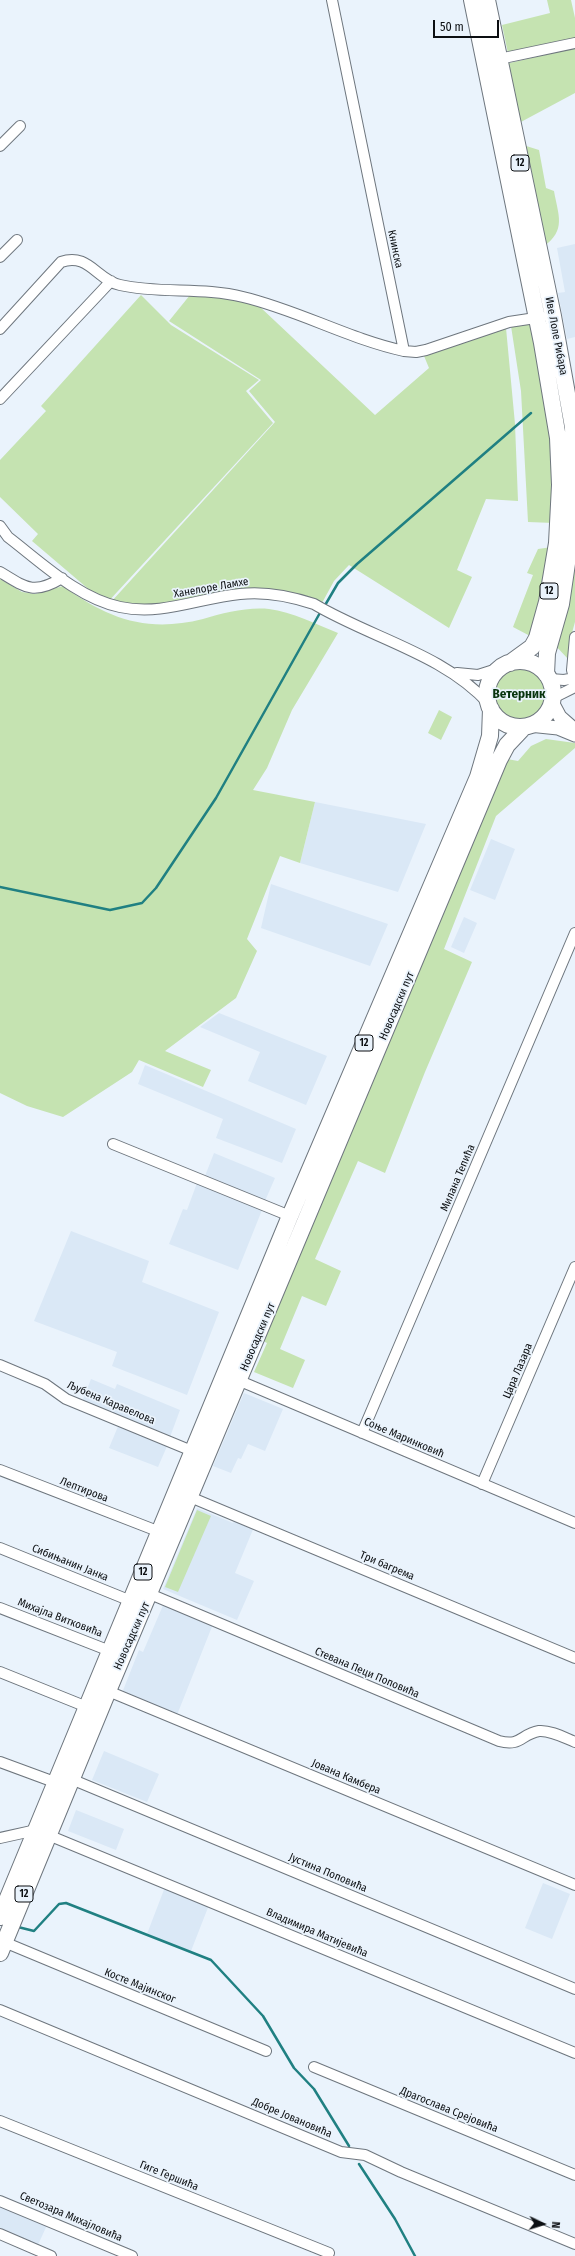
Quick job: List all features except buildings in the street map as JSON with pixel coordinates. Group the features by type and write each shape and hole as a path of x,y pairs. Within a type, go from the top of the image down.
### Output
{"main road":[{"name":"Иве Лоле Рибара","path":"472,0 537,318 558,438 560,485 557,543 547,602 537,638 532,647 505,665"},
{"name":"Иве Лоле Рибара","path":"487,0 553,316 573,427 574,486 570,543 561,604 547,653 548,677"},
{"path":"505,665 522,661 533,663 548,677"},
{"name":"12","path":"490,706 488,687 492,676 505,665"},
{"name":"12","path":"526,726 544,717 552,700 548,677"},
{"path":"490,706 498,718 507,724 526,726"},
{"name":"Новосадски пут","path":"64,1781 87,1707 192,1451 290,1216 478,777 490,736 490,706"},
{"name":"Новосадски пут","path":"2,1948 43,1833 64,1781 108,1691 150,1594 499,760 507,745 526,726"},
{"name":"Новосадски пут","path":"0,1917 43,1833"}],"street":[{"name":"Книнска","path":"332,0 404,351"},
{"path":"499,59 575,43"},
{"path":"0,146 20,126"},
{"path":"0,257 17,240"},
{"path":"0,329 61,262 70,259 79,260 118,284 151,290 243,297 404,351 416,352 426,350 509,322 553,316"},
{"path":"0,399 111,281"},
{"name":"Ханелоре Ламхе","path":"0,526 8,537 62,578 91,597 119,607 139,610 158,610 239,594 258,592 293,597 322,609 448,670 470,684 490,706"},
{"path":"0,572 22,586 30,589 45,587 62,578"},
{"path":"548,677 564,680 575,678 572,670 575,637"},
{"name":"Ханелоре Ламхе","path":"448,670 472,676 505,665"},
{"path":"575,687 552,700 560,717 575,730"},
{"path":"526,726 558,728 575,735"},
{"name":"Милана Тепића","path":"362,1433 575,933"},
{"path":"113,1144 290,1216"},
{"name":"Цара Лазара","path":"482,1484 575,1267"},
{"name":"Љубена Каравелова","path":"0,1365 45,1384 66,1399 192,1451"},
{"name":"Соње Маринковић","path":"224,1374 575,1523"},
{"name":"Лептирова","path":"0,1470 160,1532"},
{"name":"Три багрема","path":"190,1497 575,1658"},
{"name":"Сибињанин Јанка","path":"0,1548 131,1601"},
{"name":"Стевана Пеци Поповића","path":"150,1594 499,1742 516,1743 531,1733 541,1731 575,1742"},
{"name":"Михајла Витковића","path":"0,1608 110,1651"},
{"path":"0,1672 87,1707"},
{"name":"Јована Камбера","path":"108,1691 575,1885"},
{"name":"Јустина Поповића","path":"0,1762 64,1781 575,1989"},
{"path":"0,1838 43,1833"},
{"name":"Владимира Матијевића","path":"43,1833 575,2054"},
{"name":"Косте Мајинског","path":"2,1948 266,2051"},
{"name":"Добре Јовановића","path":"0,2010 341,2152 365,2155 575,2244"},
{"name":"Драгослава Срејовића","path":"314,2067 575,2175"},
{"name":"Гиге Гершића","path":"0,2121 329,2253"},
{"name":"Светозара Михајловића","path":"0,2201 132,2256"},
{"path":"0,2234 51,2256"}],"shaded area":[{"path":"575,244 575,337 567,339 558,293 565,292 557,248"},
{"path":"315,802 426,824 398,892 300,863"},
{"path":"491,839 515,849 495,900 470,890"},
{"path":"271,884 388,924 370,966 261,928"},
{"path":"464,917 477,923 464,953 451,947"},
{"path":"219,1013 327,1056 306,1105 248,1081 260,1052 200,1027"},
{"path":"145,1065 296,1129 282,1163 216,1138 223,1119 138,1084"},
{"path":"214,1153 275,1178 265,1201 205,1176"},
{"path":"197,1183 262,1210 238,1270 169,1244 183,1209 187,1210"},
{"path":"71,1231 149,1261 142,1282 219,1312 187,1395 112,1366 117,1352 34,1321"},
{"path":"91,1379 115,1389 117,1384 180,1410 170,1437 82,1402"},
{"path":"244,1393 283,1409 265,1451 248,1444 241,1459 238,1458 231,1473 213,1466"},
{"path":"119,1424 168,1444 158,1467 109,1448"},
{"path":"197,1508 233,1523 235,1519 254,1527 235,1573 254,1581 237,1620 163,1589"},
{"path":"164,1603 213,1624 177,1715 122,1693 139,1650 143,1652"},
{"path":"104,1751 159,1774 147,1802 92,1780"},
{"path":"76,1810 124,1829 116,1850 68,1831"},
{"path":"543,1883 570,1894 552,1939 525,1928"},
{"path":"165,1887 209,1905 191,1951 147,1934"},
{"path":"0,2205 47,2225 37,2247 0,2232"}],"green space":[{"path":"547,0 571,0 575,18 575,42 509,58 502,25 550,13"},
{"path":"575,48 575,93 519,123 505,64"},
{"path":"523,145 539,150 546,188 554,191 559,215 558,228 555,234 551,241 543,247"},
{"path":"141,295 171,325 259,380 246,391 273,423 106,604 32,541 38,534 0,497 0,460 46,411 41,406"},
{"path":"190,295 229,299 259,306 375,415 429,368 424,356 506,328 515,424 518,501 486,499 457,570 472,577 449,628 349,565 334,581 322,603 279,590 140,607 111,602 275,422 249,391 261,380 169,321"},
{"path":"534,322 553,431 554,523 528,522 521,391 511,326"},
{"path":"575,536 575,622 570,640 568,659 554,644"},
{"path":"552,547 532,637 513,627 533,575 527,573 538,549"},
{"path":"0,579 22,592 35,594 63,586 96,607 112,615 146,623 183,623 235,611 269,609 313,622 338,633 292,710 267,768 253,790 315,802 300,863 280,856 247,939 257,951 236,998 165,1051 211,1070 203,1087 139,1060 132,1072 63,1117 27,1106 0,1093"},
{"path":"515,669 525,669 538,676 545,689 545,699 538,712 525,719 515,719 506,715 499,708 495,699 495,689 499,680 506,673"},
{"path":"439,710 452,717 441,740 428,733"},
{"path":"546,739 575,743 575,748 496,816 444,949 472,962 425,1072 385,1173 358,1161 315,1259 341,1271 326,1306 302,1296 280,1349 305,1360 293,1388 254,1372 267,1343 263,1341 507,759 518,761 531,746"},
{"path":"197,1510 211,1516 178,1592 165,1587"}],"waterway":[{"path":"324,607 338,583 357,564 531,413"},
{"path":"0,887 110,910 142,903 156,888 216,798 321,611"},
{"path":"18,1927 34,1931 59,1904 66,1903 211,1960 263,2016 294,2068 314,2089 349,2146"},
{"path":"359,2164 395,2219 415,2256"}],"district":[{"name":"Ветерник","path":"519,694"}]}
